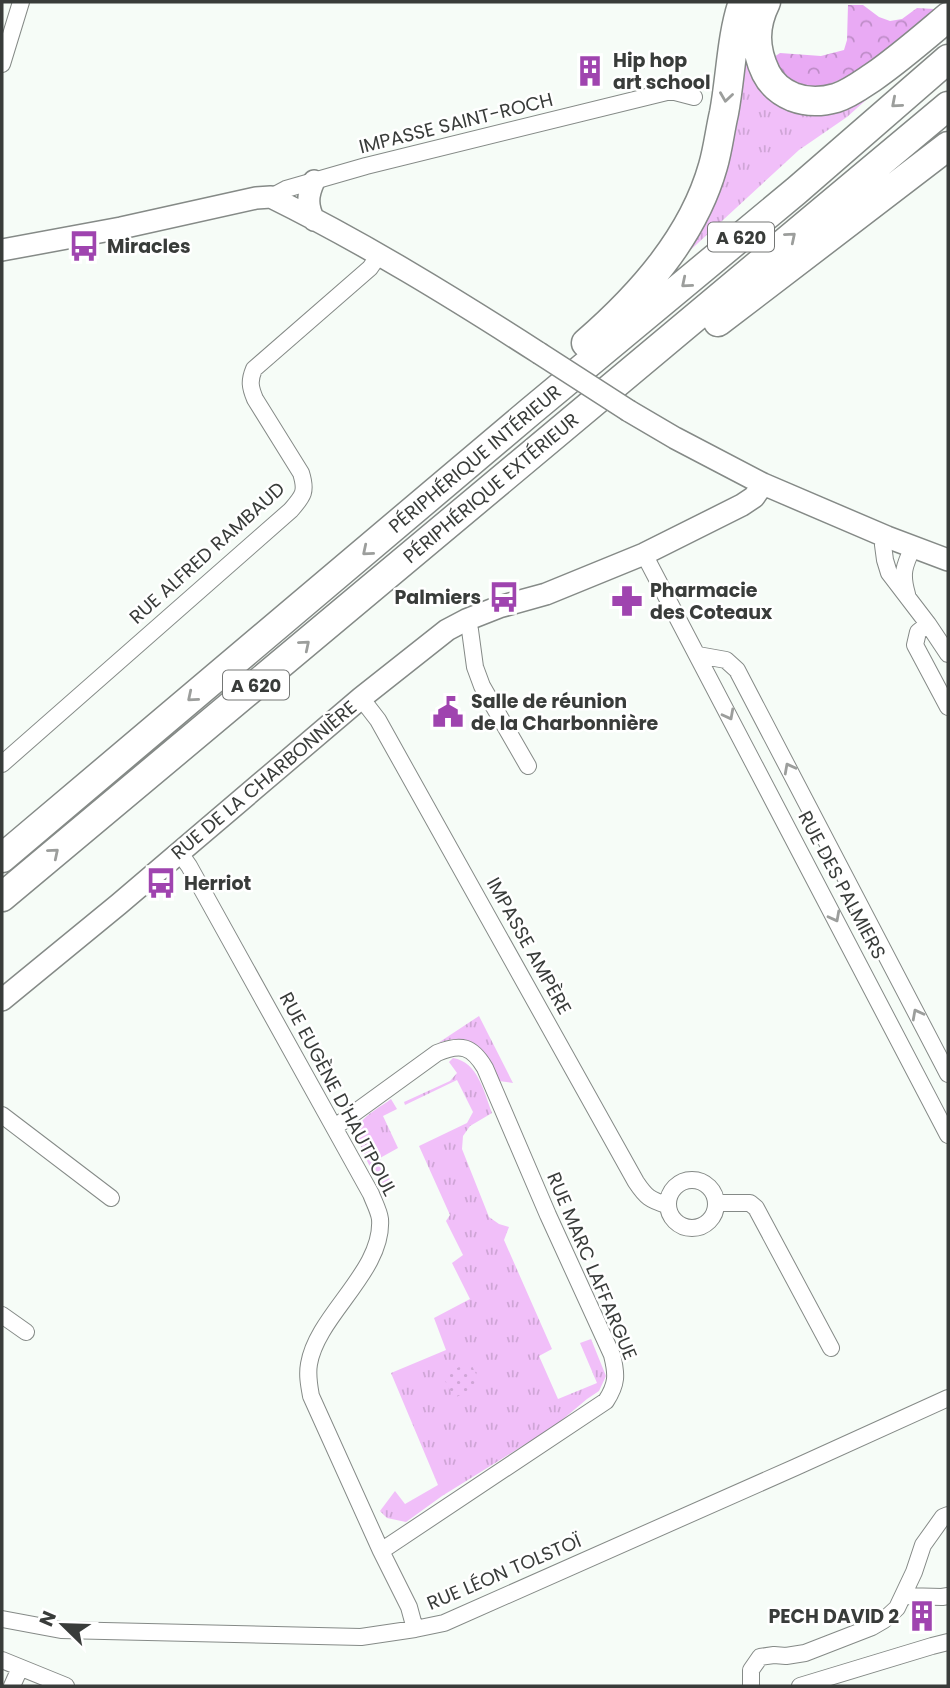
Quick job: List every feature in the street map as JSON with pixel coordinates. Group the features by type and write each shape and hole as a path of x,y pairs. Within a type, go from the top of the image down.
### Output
{"highway":[{"path":"734,2 736,30"},
{"path":"531,411 547,376 626,306 654,274 687,228 713,166 743,2"},
{"path":"766,2 760,14 756,40 770,81 784,93 799,99 818,101 837,98 857,88 893,63 948,17"},
{"name":"PÉRIPHÉRIQUE INTÉRIEUR","path":"2,858 766,216 948,59"},
{"name":"PÉRIPHÉRIQUE EXTÉRIEUR","path":"2,897 948,106"},
{"path":"645,360 681,349 948,146"}],"street":[{"path":"2,64 21,2"},
{"name":"IMPASSE SAINT-ROCH","path":"271,198 286,189 366,166 671,91 694,97"},
{"path":"314,181 308,198 308,208 314,220"},
{"path":"2,250 121,228 256,198 271,198 450,296 675,438 763,484 948,560"},
{"name":"RUE ALFRED RAMBAUD","path":"2,764 291,510 302,496 304,485 301,473 255,400 249,380 254,369 370,268 379,255"},
{"name":"RUE DE LA CHARBONNIÈRE","path":"2,1000 432,640 466,620 499,607 547,594 644,554 742,505 754,497 763,484"},
{"path":"887,537 883,545 889,573 948,654"},
{"path":"908,596 903,579 905,564 913,547"},
{"name":"RUE DES PALMIERS","path":"644,554 948,1135"},
{"path":"466,620 475,667 482,686 528,766"},
{"path":"928,624 918,632 915,645 948,707"},
{"name":"RUE DES PALMIERS","path":"698,655 726,660 737,670 948,1074"},
{"name":"IMPASSE AMPÈRE","path":"361,698 379,720 644,1195 667,1205 672,1218 683,1227 690,1228 709,1221 716,1209 716,1203"},
{"name":"RUE EUGÈNE D'HAUTPOUL","path":"180,852 372,1194 380,1218 378,1241 369,1262 316,1342 307,1378 311,1396 409,1607 415,1629"},
{"name":"RUE MARC LAFFARGUE","path":"335,1127 437,1053 452,1047 466,1048 478,1056 612,1356 616,1371 614,1389 606,1401 381,1551"},
{"path":"2,1115 111,1198"},
{"path":"667,1205 675,1186 694,1179 712,1189 716,1203 750,1203 756,1208 831,1348"},
{"path":"2,1315 26,1332"},
{"name":"RUE LÉON TOLSTOÏ","path":"2,1619 61,1630 361,1637 444,1623 948,1398"},
{"path":"751,1686 751,1670 760,1657 805,1653 873,1627 884,1620 897,1608 923,1545 943,1517 948,1515"},
{"path":"903,1596 948,1596"},
{"path":"800,1686 948,1643"},
{"path":"2,1660 66,1686"},
{"path":"12,1686 20,1668"}],"green space":[{"path":"848,5 863,5 879,17 890,21 902,19 917,8 934,9 937,13 887,52 843,78 822,86 803,88 787,81 771,59 780,53 821,56 844,50 847,40"},
{"path":"742,57 746,57 769,95 884,84 847,117 799,150 685,255"},
{"path":"479,1016 513,1083 499,1081 489,1060 470,1041 461,1039 438,1043"},
{"path":"453,1058 469,1065 479,1079 492,1113 470,1126 463,1136 462,1149 489,1217 509,1227 504,1240 552,1349 539,1356 558,1399 597,1383 580,1343 591,1339 606,1376 599,1391 556,1425 442,1496 406,1522 387,1518 380,1511 395,1491 405,1504 438,1485 391,1373 446,1350 434,1318 470,1299 452,1263 463,1255 446,1221 450,1215 419,1146 467,1123 473,1112 457,1080 405,1105 404,1102 450,1081 457,1073 449,1062"},
{"path":"391,1099 397,1109 383,1116 398,1148 380,1158 391,1182 381,1187 365,1155 358,1130 366,1117"},
{"path":"470,1362 480,1382 454,1398 442,1375"}],"place":[{"name":"Hip hop art school","path":"590,71"},
{"name":"Miracles","path":"84,246"},
{"name":"Palmiers","path":"504,597"},
{"name":"Pharmacie des Coteaux","path":"627,601"},
{"name":"Salle de réunion de la Charbonnière","path":"448,712"},
{"name":"Herriot","path":"161,883"},
{"name":"PECH DAVID 2","path":"922,1616"}]}
